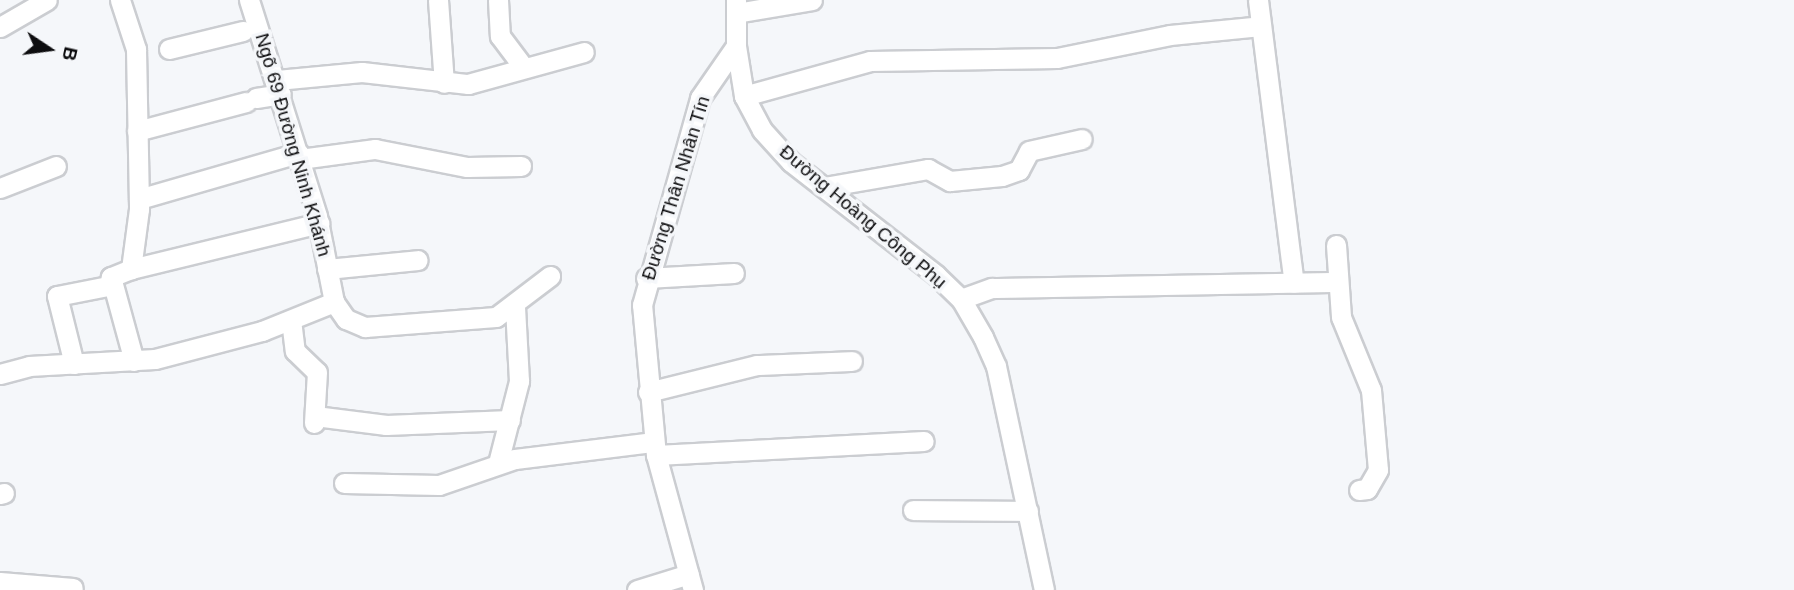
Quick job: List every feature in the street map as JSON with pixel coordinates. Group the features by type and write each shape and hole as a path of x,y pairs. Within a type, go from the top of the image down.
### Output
{"street":[{"path":"0,27 47,0"},
{"path":"120,0 136,49 139,199 131,270"},
{"name":"Ngõ 69 Đường Ninh Khánh","path":"249,0 279,87 318,223 334,302"},
{"path":"438,0 444,83"},
{"path":"498,0 500,36 524,68"},
{"path":"736,46 736,6 813,0"},
{"path":"1258,0 1294,282"},
{"path":"744,96 870,61 1057,58 1170,35 1261,26"},
{"path":"136,49 163,51 243,31"},
{"name":"Đường Hoàng Công Phụ","path":"736,46 744,96 762,130 824,187 961,299 996,366 1044,590"},
{"name":"Đường Thân Nhân Tín","path":"691,582 655,448 648,392 646,278 700,98 736,46"},
{"path":"137,131 251,100 279,87 362,72 468,84 583,52"},
{"path":"824,187 928,169 950,181 1002,176 1019,170 1029,151 1082,139"},
{"path":"139,199 299,156 375,149 467,167 521,166"},
{"path":"0,188 56,166"},
{"path":"134,361 112,274 318,223"},
{"path":"1335,245 1336,282 1350,351 1371,390 1378,470 1367,489 1359,489"},
{"path":"327,269 418,260"},
{"path":"646,278 734,274"},
{"path":"0,374 74,364 134,361 291,320 334,302 346,319 365,327 496,317 515,306 550,276"},
{"path":"961,299 992,288 1336,282"},
{"path":"74,364 57,296 113,285"},
{"path":"498,463 519,381 515,306"},
{"path":"291,320 295,351 317,372 315,419 386,425 510,420"},
{"path":"648,392 757,365 852,361"},
{"path":"344,483 439,485 498,463 655,448 924,441"},
{"path":"913,510 1028,511"},
{"path":"0,582 73,587"},
{"path":"637,590 691,582"}]}
